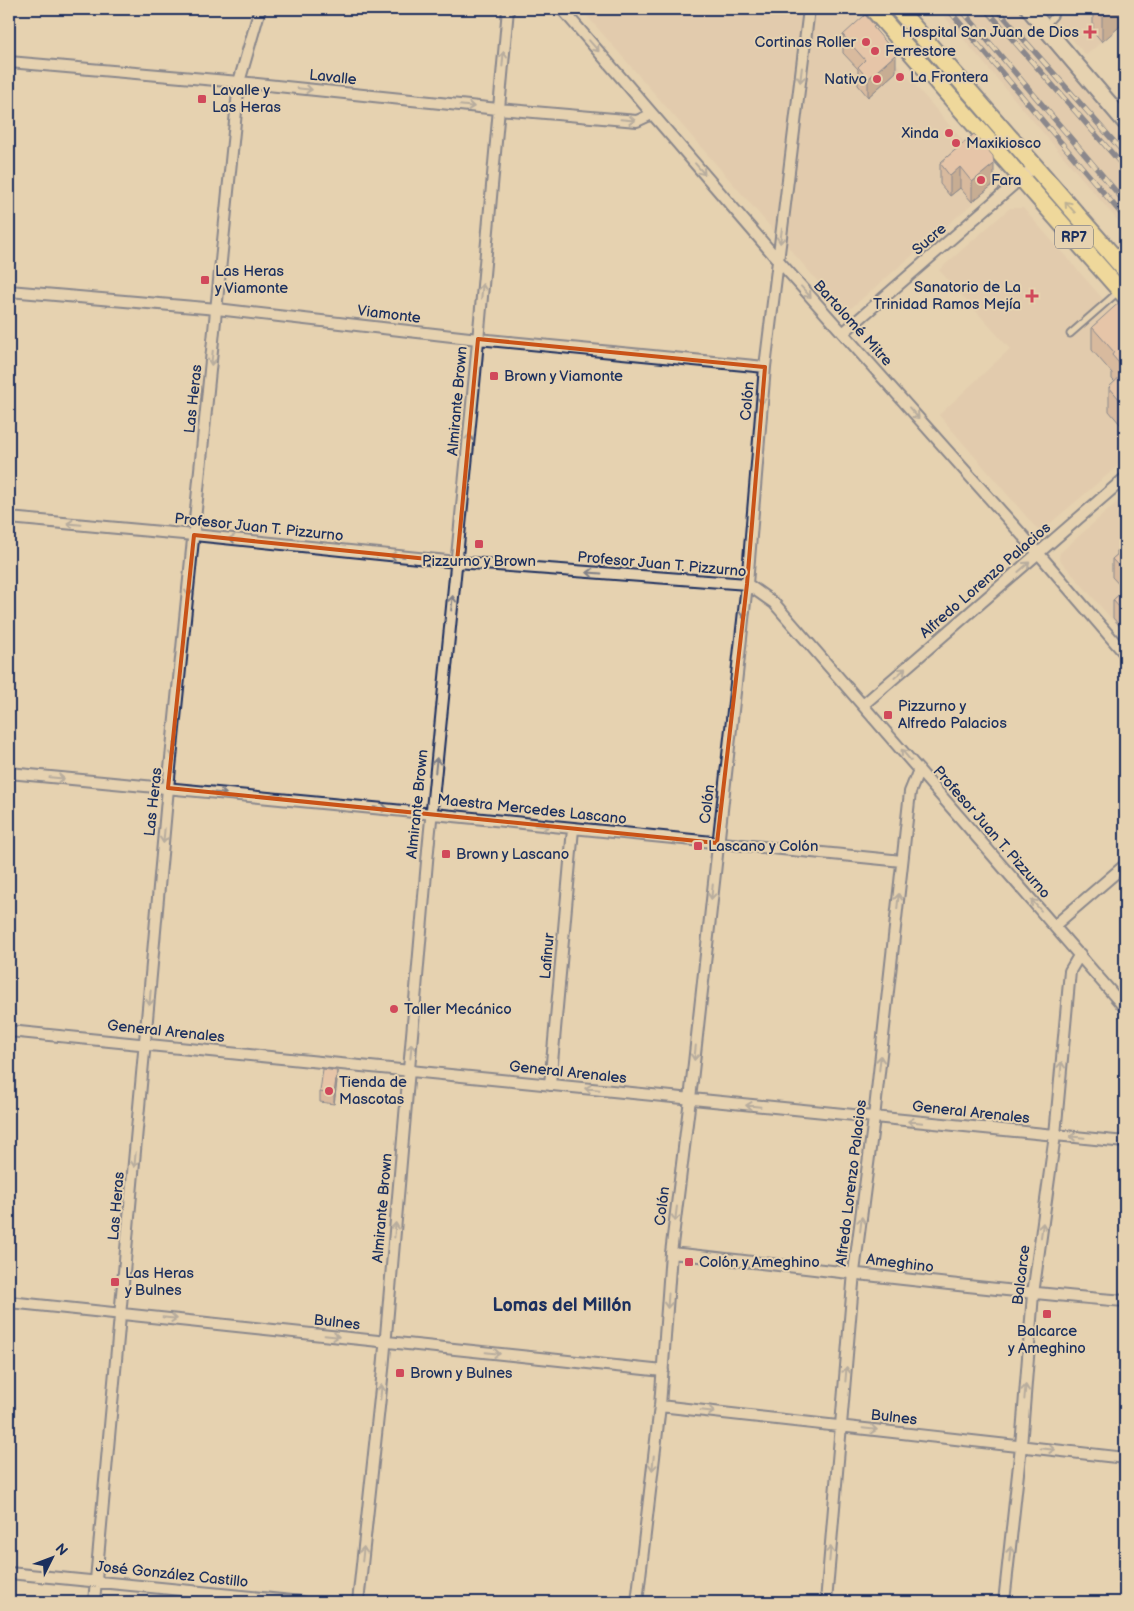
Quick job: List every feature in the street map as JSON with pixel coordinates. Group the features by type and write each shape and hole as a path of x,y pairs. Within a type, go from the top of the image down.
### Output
{"main road":[{"name":"RP7","path":"873,9 1123,293"},
{"name":"RP7","path":"898,9 1125,270"},
{"path":"1029,9 1125,122"}],"street":[{"name":"Las Heras","path":"94,1602 122,1313 168,788 239,82 260,9"},
{"name":"Almirante Brown","path":"358,1602 385,1342 432,813 508,9"},
{"name":"Bartolomé Mitre","path":"562,9 778,260 1039,554 1125,654"},
{"name":"Colón","path":"637,1602 660,1406 671,1253 747,584 765,366 809,9"},
{"name":"Lavalle","path":"9,62 239,82 498,109 637,121 652,114"},
{"name":"Sucre","path":"843,333 1035,166"},
{"name":"Viamonte","path":"9,291 217,309 478,340 765,366"},
{"name":"Alfredo Lorenzo Palacios","path":"863,705 1125,478"},
{"name":"Profesor Juan T. Pizzurno","path":"9,518 456,562 747,584 774,602 1125,1008"},
{"name":"Alfredo Lorenzo Palacios","path":"826,1602 854,1272 874,1118 910,792 919,770"},
{"name":"Maestra Mercedes Lascano","path":"9,773 432,813 573,829 902,861"},
{"name":"Lafinur","path":"550,1085 573,829"},
{"path":"1054,926 1125,865"},
{"name":"Balcarce","path":"1004,1602 1021,1446 1033,1294 1055,1135 1070,971 1080,954"},
{"name":"General Arenales","path":"9,1031 1125,1142"},
{"name":"Ameghino","path":"671,1253 854,1272 1033,1294 1125,1301"},
{"name":"Bulnes","path":"9,1302 663,1370"},
{"name":"Bulnes","path":"660,1406 1125,1458"},
{"name":"José González Castillo","path":"9,1573 302,1602"}],"lane":[{"path":"1044,26 1054,16 1056,9"},
{"path":"1070,334 1123,293"}],"highlighted area":[{"path":"478,339 765,367 747,584 717,843 168,788 194,535 457,562"}],"shaded area":[{"path":"581,9 850,9 993,176 995,184 850,309 841,308"},
{"path":"938,9 1016,9 1066,64 1125,136 1125,229"},
{"name":"Hospital San Juan de Dios","path":"1045,9 1125,9 1125,22 1086,55"},
{"path":"1010,208 1023,208 1125,324 1125,460 1042,530 1038,530 939,415 1010,349 939,270"},
{"path":"1125,495 1125,634 1059,559 1060,553"}],"building":[{"path":"1096,9 1110,9 1102,16"},
{"path":"865,15 896,54 868,79 858,67 865,60 843,35"},
{"path":"974,134 993,156 994,164 972,182 960,167 950,176 940,163"},
{"path":"1124,298 1125,370 1112,355 1114,352 1092,327"},
{"path":"1125,372 1125,406 1109,387"},
{"path":"1125,543 1125,573 1112,559 1119,553 1117,551"},
{"path":"1125,589 1125,614 1113,600"},
{"path":"323,1069 337,1071 334,1094 320,1092"}],"railway":[{"path":"948,9 1125,218"},
{"path":"961,9 1125,202"},
{"path":"986,9 1125,168"},
{"path":"997,9 1125,154"}],"place":[{"name":"Hospital San Juan de Dios","path":"1090,32"},
{"name":"Cortinas Roller","path":"866,42"},
{"name":"Ferrestore","path":"875,51"},
{"name":"La Frontera","path":"900,77"},
{"name":"Nativo","path":"877,79"},
{"name":"Lavalle y Las Heras","path":"202,99"},
{"name":"Xinda","path":"949,133"},
{"name":"Maxikiosco","path":"956,143"},
{"name":"Fara","path":"981,180"},
{"name":"Las Heras y Viamonte","path":"205,280"},
{"name":"Sanatorio de La Trinidad Ramos Mejía","path":"1032,296"},
{"name":"Brown y Viamonte","path":"494,376"},
{"name":"Pizzurno y Brown","path":"479,544"},
{"name":"Pizzurno y Alfredo Palacios","path":"888,715"},
{"name":"Lascano y Colón","path":"698,846"},
{"name":"Brown y Lascano","path":"446,854"},
{"name":"Taller Mecánico","path":"394,1009"},
{"name":"Tienda de Mascotas","path":"329,1091"},
{"name":"Colón y Ameghino","path":"689,1262"},
{"name":"Las Heras y Bulnes","path":"115,1282"},
{"name":"Balcarce y Ameghino","path":"1047,1314"},
{"name":"Brown y Bulnes","path":"400,1373"}],"district":[{"name":"Lomas del Millón","path":"562,1305"}]}
